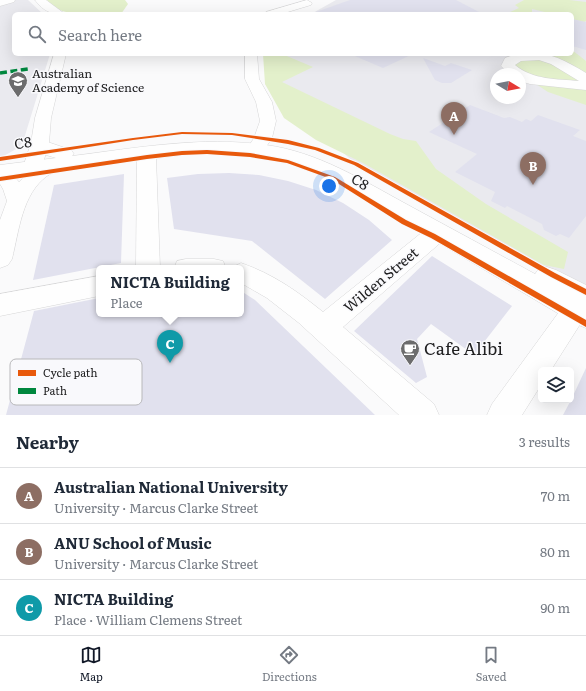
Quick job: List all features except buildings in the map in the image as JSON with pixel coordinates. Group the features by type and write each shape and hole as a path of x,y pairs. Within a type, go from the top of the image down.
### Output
{"street":[{"path":"0,3 10,0"},
{"path":"40,0 43,4 56,12"},
{"path":"277,12 311,2"},
{"path":"290,12 311,2"},
{"path":"251,56 252,79 264,102 268,120 259,145"},
{"path":"510,68 508,66 510,61 522,57 535,57 555,60 586,79"},
{"path":"17,200 12,185 5,178 18,164 43,118 59,59"},
{"path":"526,78 586,86"},
{"path":"18,164 26,145 43,118"},
{"path":"0,260 17,200 29,182 38,173 65,158 98,149 185,137 240,138 334,172 438,232 583,305"},
{"path":"18,164 65,158 191,148 286,145 334,159 583,305"},
{"path":"98,149 110,152 137,148 143,149 146,152 148,265"},
{"name":"Wilden Street","path":"324,328 438,232"},
{"path":"244,275 270,285 324,328 423,415"},
{"path":"0,305 96,287"},
{"path":"503,415 583,305"}],"shaded area":[{"name":"Australian Academy of Science","path":"15,0 28,0 41,12 12,12 12,56 49,56 23,142 18,148 0,158 0,5"},
{"path":"336,0 586,0 586,295 365,172 265,84 272,56 574,56 574,12 315,12"}],"green space":[{"path":"47,0 125,0 128,4 122,12 66,12 53,6"},
{"path":"524,0 569,0 586,2 586,21 584,22 574,20 574,12 545,12 532,9 532,12 510,12 519,8 515,5"},
{"path":"574,52 586,61 586,79 581,76 574,85 526,75 526,68 515,68 510,61 554,59 551,56 574,56"},
{"path":"263,56 287,56 313,67 282,82 390,134 403,139 416,141 436,169 486,204 568,252 564,269 544,265 363,163 316,140 284,118 265,84"},
{"path":"536,84 586,89 586,105 548,92"}],"marked path":[{"path":"0,73 28,69"}],"cycle path":[{"name":"C8","path":"0,159 182,133 232,134 288,142 317,149 356,164 586,292"},
{"name":"C8","path":"0,179 182,153 207,152 250,155 288,162 333,178 404,222 433,236 586,324"}],"place":[{"name":"Australian Academy of Science","path":"18,98"},
{"name":"Australian National University","path":"454,135"},
{"name":"ANU School of Music","path":"533,185"},
{"name":"NICTA Building","path":"170,363"},
{"name":"Cafe Alibi","path":"410,366"}]}
